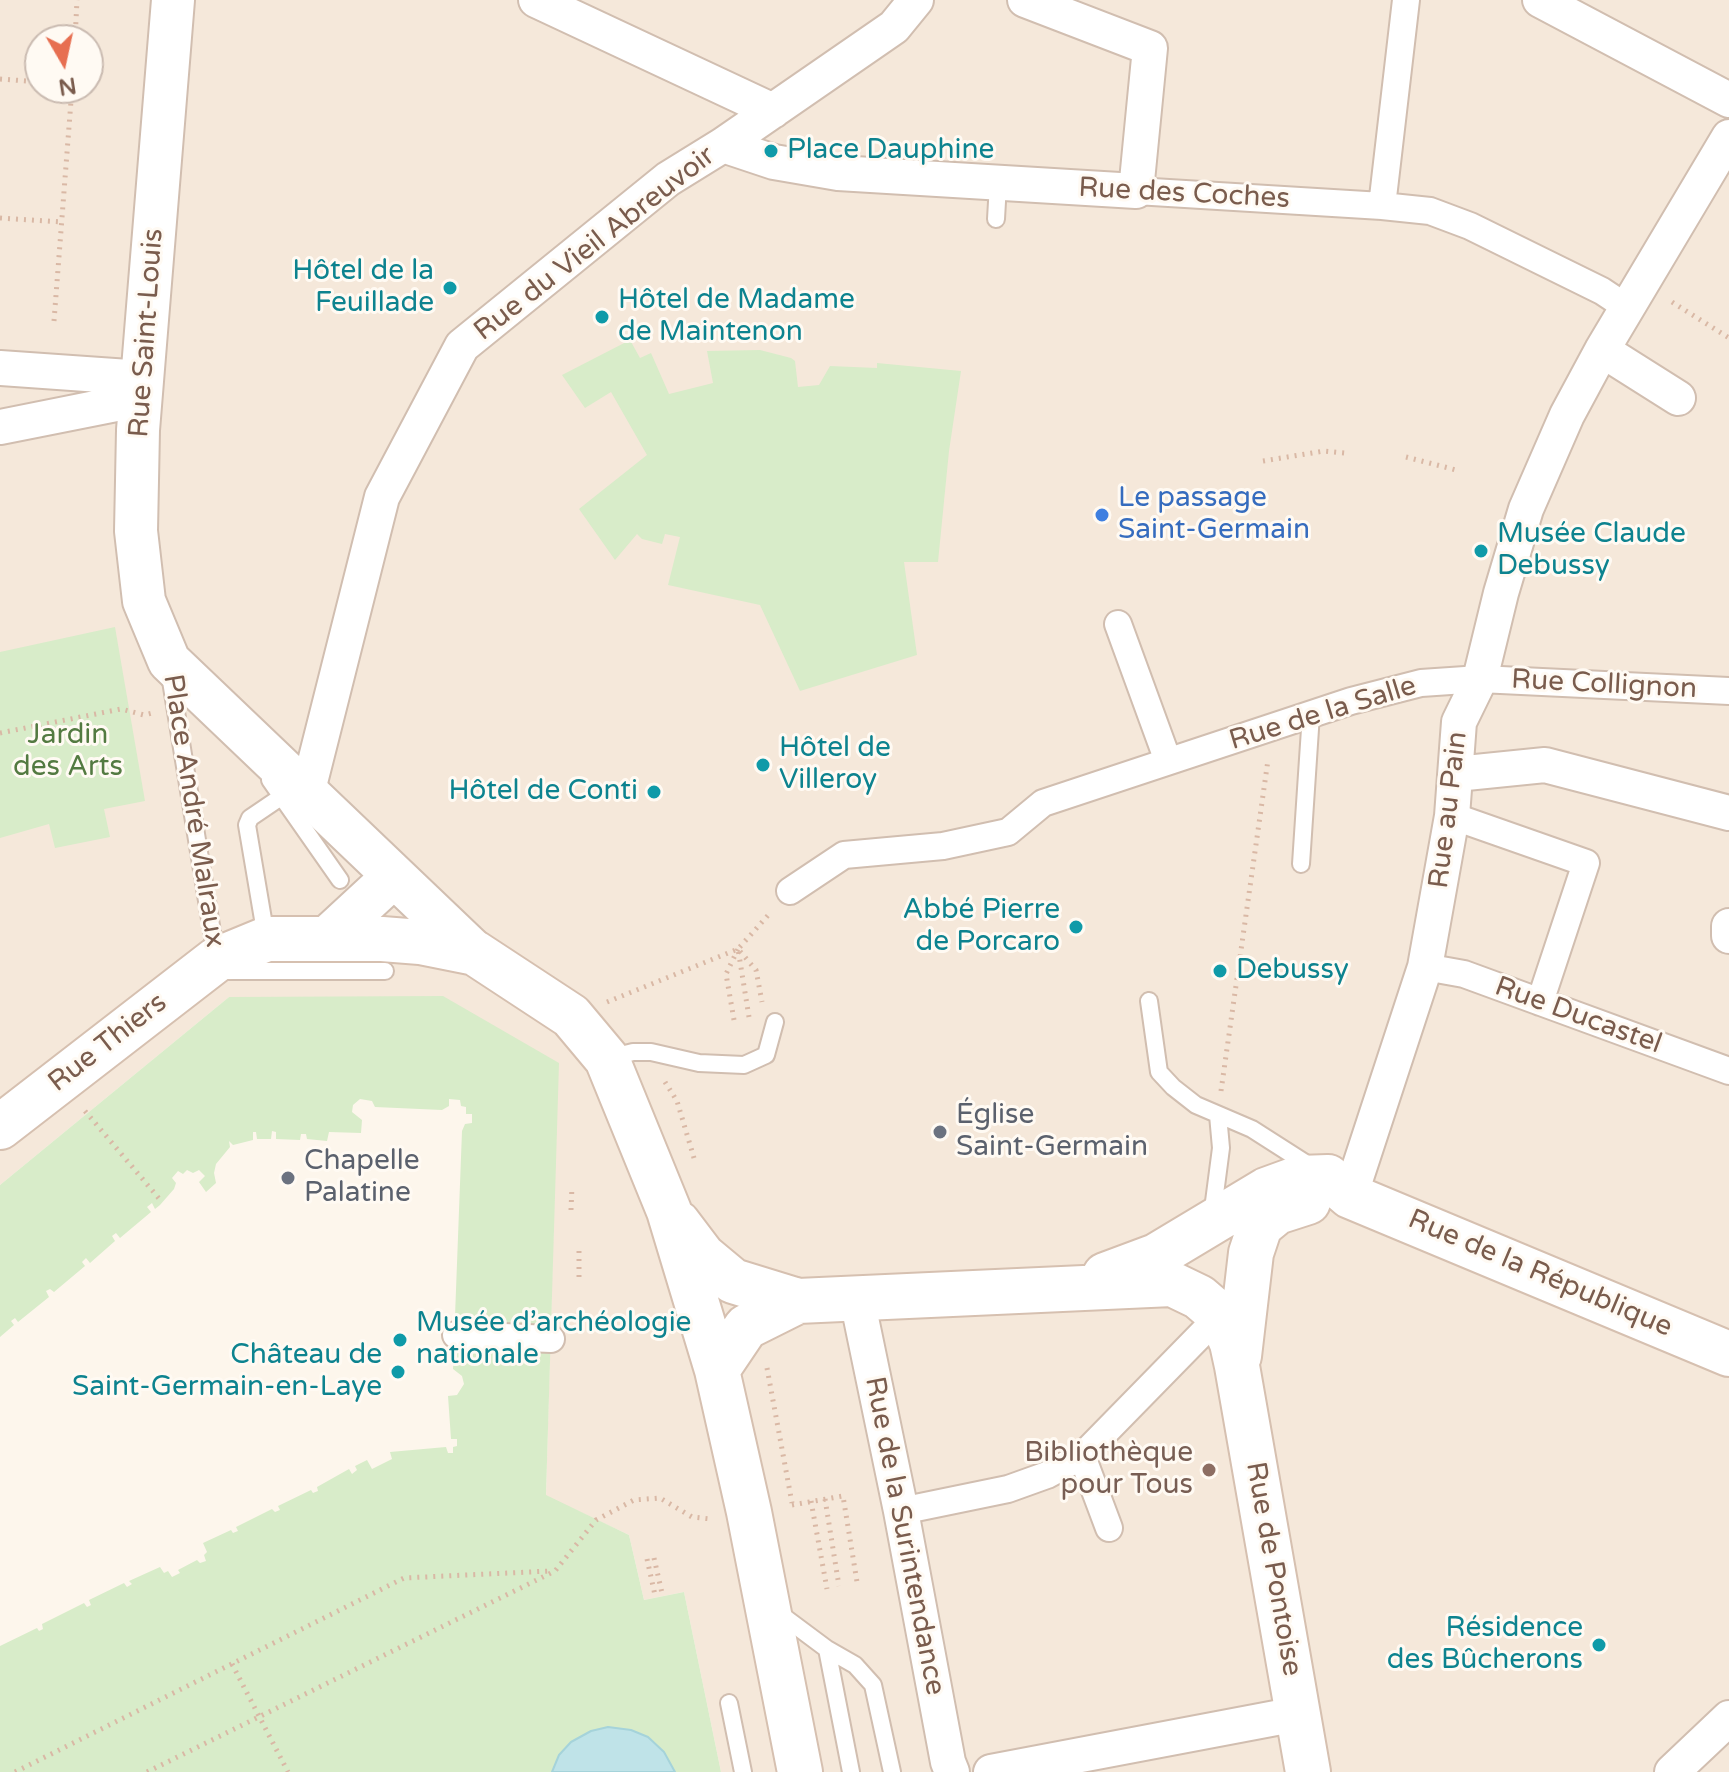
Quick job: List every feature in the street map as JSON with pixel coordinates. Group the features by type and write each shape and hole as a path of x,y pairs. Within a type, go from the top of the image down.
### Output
{"main road":[{"name":"Place André Malraux","path":"207,967 267,939 328,937 420,942 475,953"},
{"path":"475,953 571,1016 607,1059 669,1211 717,1370 749,1512 800,1772"},
{"name":"Rue Thiers","path":"0,1127 207,967"},
{"name":"Rue de la République","path":"1088,1283 1156,1256 1266,1190 1299,1178 1339,1187 1729,1354"},
{"name":"Rue de Pontoise","path":"1308,1772 1233,1341 1251,1253 1260,1226 1277,1212 1327,1198 1339,1187"},
{"path":"669,1211 703,1256 733,1281 798,1301 1088,1283 1172,1284 1199,1297 1233,1341"},
{"path":"717,1370 746,1327 798,1301"}],"street":[{"name":"Rue Saint-Louis","path":"169,661 144,601 136,531 142,388 173,0"},
{"path":"536,0 773,111"},
{"name":"Rue du Vieil Abreuvoir","path":"294,795 382,497 462,346 668,179 723,145 894,27 916,0"},
{"path":"1025,0 1150,48 1136,191"},
{"path":"1382,206 1406,0"},
{"path":"1540,0 1729,100"},
{"name":"Rue au Pain","path":"1339,1187 1425,967 1452,816 1459,722 1480,679 1526,509 1567,415 1602,350 1729,137"},
{"name":"Rue des Coches","path":"723,145 774,162 838,173 1430,211 1470,226 1602,291 1634,295"},
{"path":"1602,350 1678,398"},
{"path":"0,368 142,388"},
{"path":"0,427 142,388"},
{"path":"1118,624 1168,761"},
{"name":"Place André Malraux","path":"169,661 236,725 294,795 394,876 475,953"},
{"name":"Rue Collignon","path":"1480,679 1729,691"},
{"name":"Rue de la Salle","path":"790,891 844,855 943,846 1008,832 1043,803 1311,714 1421,683 1480,679"},
{"path":"1456,774 1545,765 1729,813"},
{"path":"1452,816 1586,863 1540,1002"},
{"path":"328,937 394,876"},
{"path":"1729,926 1729,936"},
{"name":"Rue Ducastel","path":"1425,967 1464,974 1729,1071"},
{"name":"Rue de la Surintendance","path":"857,1299 952,1772"},
{"path":"456,1335 551,1339"},
{"path":"901,1511 1008,1489 1047,1475 1082,1456 1233,1341"},
{"path":"1082,1456 1109,1528"},
{"path":"991,1772 1297,1714"},
{"path":"1687,1768 1729,1718"}],"lane":[{"path":"996,219 998,184"},
{"name":"Place André Malraux","path":"169,661 207,967"},
{"path":"1301,864 1311,714"},
{"path":"267,939 247,825 250,818 294,795 340,880"},
{"path":"207,967 385,971"},
{"path":"1149,1001 1159,1072 1196,1105 1252,1129 1339,1187"},
{"path":"607,1059 633,1052 651,1052 699,1063 744,1065 766,1055 770,1018"},
{"path":"1211,1223 1221,1148 1218,1115"},
{"path":"768,1606 827,1649 855,1665 873,1685 892,1772"},
{"path":"827,1649 851,1772"},
{"path":"729,1703 743,1772"}],"path":[{"path":"76,24 77,0"},
{"path":"0,79 24,81"},
{"path":"54,321 71,104"},
{"path":"0,218 62,222"},
{"path":"1634,295 1729,338"},
{"path":"1263,461 1324,451 1345,453"},
{"path":"1406,457 1460,471"},
{"path":"0,733 121,709 144,715"},
{"path":"1218,1115 1272,727"},
{"path":"734,1020 726,974 738,949 790,891"},
{"path":"571,1016 738,949"},
{"path":"738,949 749,1017"},
{"path":"738,949 756,970 770,1018"},
{"path":"87,1114 162,1202"},
{"path":"571,1210 572,1186"},
{"path":"579,1251 579,1279"},
{"path":"746,1327 760,1340 765,1353 792,1504 843,1496 857,1582"},
{"path":"147,1772 555,1571 596,1520 634,1500 660,1498 692,1517 715,1519 749,1512"},
{"path":"825,1499 839,1586"},
{"path":"811,1501 827,1589"},
{"path":"651,1558 658,1594"},
{"path":"15,1772 404,1578 555,1571"},
{"path":"232,1664 288,1772"}],"shaded area":[{"path":"0,0 1729,0 1729,1772 721,1772 684,1592 644,1600 629,1535 546,1496 558,1063 229,997 0,1185"}],"green space":[{"path":"630,340 640,358 651,353 669,394 713,383 707,351 760,350 791,358 795,361 798,387 819,385 830,366 877,368 877,363 961,371 938,562 904,562 917,655 800,691 760,605 668,585 680,537 665,534 662,544 642,539 637,534 615,560 579,509 647,455 611,392 585,408 562,375"},
{"name":"Jardin des Arts","path":"115,627 145,801 104,809 110,837 55,848 49,824 0,838 0,652"},
{"path":"443,996 559,1063 546,1495 629,1535 644,1600 684,1592 721,1772 0,1772 0,1646 37,1628 39,1631 43,1629 42,1624 84,1603 87,1607 91,1605 89,1600 124,1583 127,1587 132,1584 129,1581 160,1567 172,1577 180,1573 178,1570 197,1560 200,1563 206,1561 204,1555 207,1552 203,1543 231,1530 233,1533 238,1531 236,1527 272,1509 275,1512 280,1510 278,1506 311,1490 313,1493 318,1491 317,1487 349,1469 352,1474 357,1470 355,1466 367,1460 372,1469 392,1459 390,1452 446,1447 448,1453 453,1453 457,1439 451,1439 448,1396 457,1395 464,1384 462,1376 453,1369 462,1131 465,1124 472,1123 472,1114 466,1114 466,1107 461,1106 460,1100 449,1099 449,1106 442,1110 375,1107 372,1101 360,1099 353,1105 352,1112 362,1120 361,1133 329,1132 327,1141 307,1139 306,1134 301,1134 300,1140 276,1139 276,1132 272,1131 271,1139 257,1139 256,1132 253,1132 253,1140 233,1145 229,1141 230,1147 216,1164 216,1183 206,1192 199,1182 205,1176 199,1170 193,1173 187,1170 183,1174 178,1171 172,1178 176,1183 174,1189 160,1205 155,1209 152,1203 147,1207 151,1212 120,1238 116,1233 112,1236 115,1241 90,1263 86,1258 82,1262 85,1266 54,1292 50,1289 46,1291 49,1297 18,1322 15,1318 11,1321 14,1325 0,1337 0,1185 229,997"}],"water":[{"path":"608,1727 631,1730 648,1737 664,1752 675,1772 552,1772 559,1755 571,1742 591,1731"}],"place":[{"name":"Place Dauphine","path":"771,151"},
{"name":"Hôtel de la Feuillade","path":"450,288"},
{"name":"Hôtel de Madame de Maintenon","path":"602,317"},
{"name":"Le passage Saint-Germain","path":"1102,515"},
{"name":"Musée Claude Debussy","path":"1481,551"},
{"name":"Hôtel de Villeroy","path":"763,765"},
{"name":"Hôtel de Conti","path":"654,792"},
{"name":"Abbé Pierre de Porcaro","path":"1076,927"},
{"name":"Debussy","path":"1220,971"},
{"name":"Église Saint-Germain","path":"940,1132"},
{"name":"Chapelle Palatine","path":"288,1178"},
{"name":"Musée d’archéologie nationale","path":"400,1340"},
{"name":"Château de Saint-Germain-en-Laye","path":"398,1372"},
{"name":"Bibliothèque pour Tous","path":"1209,1470"},
{"name":"Résidence des Bûcherons","path":"1599,1645"}]}
